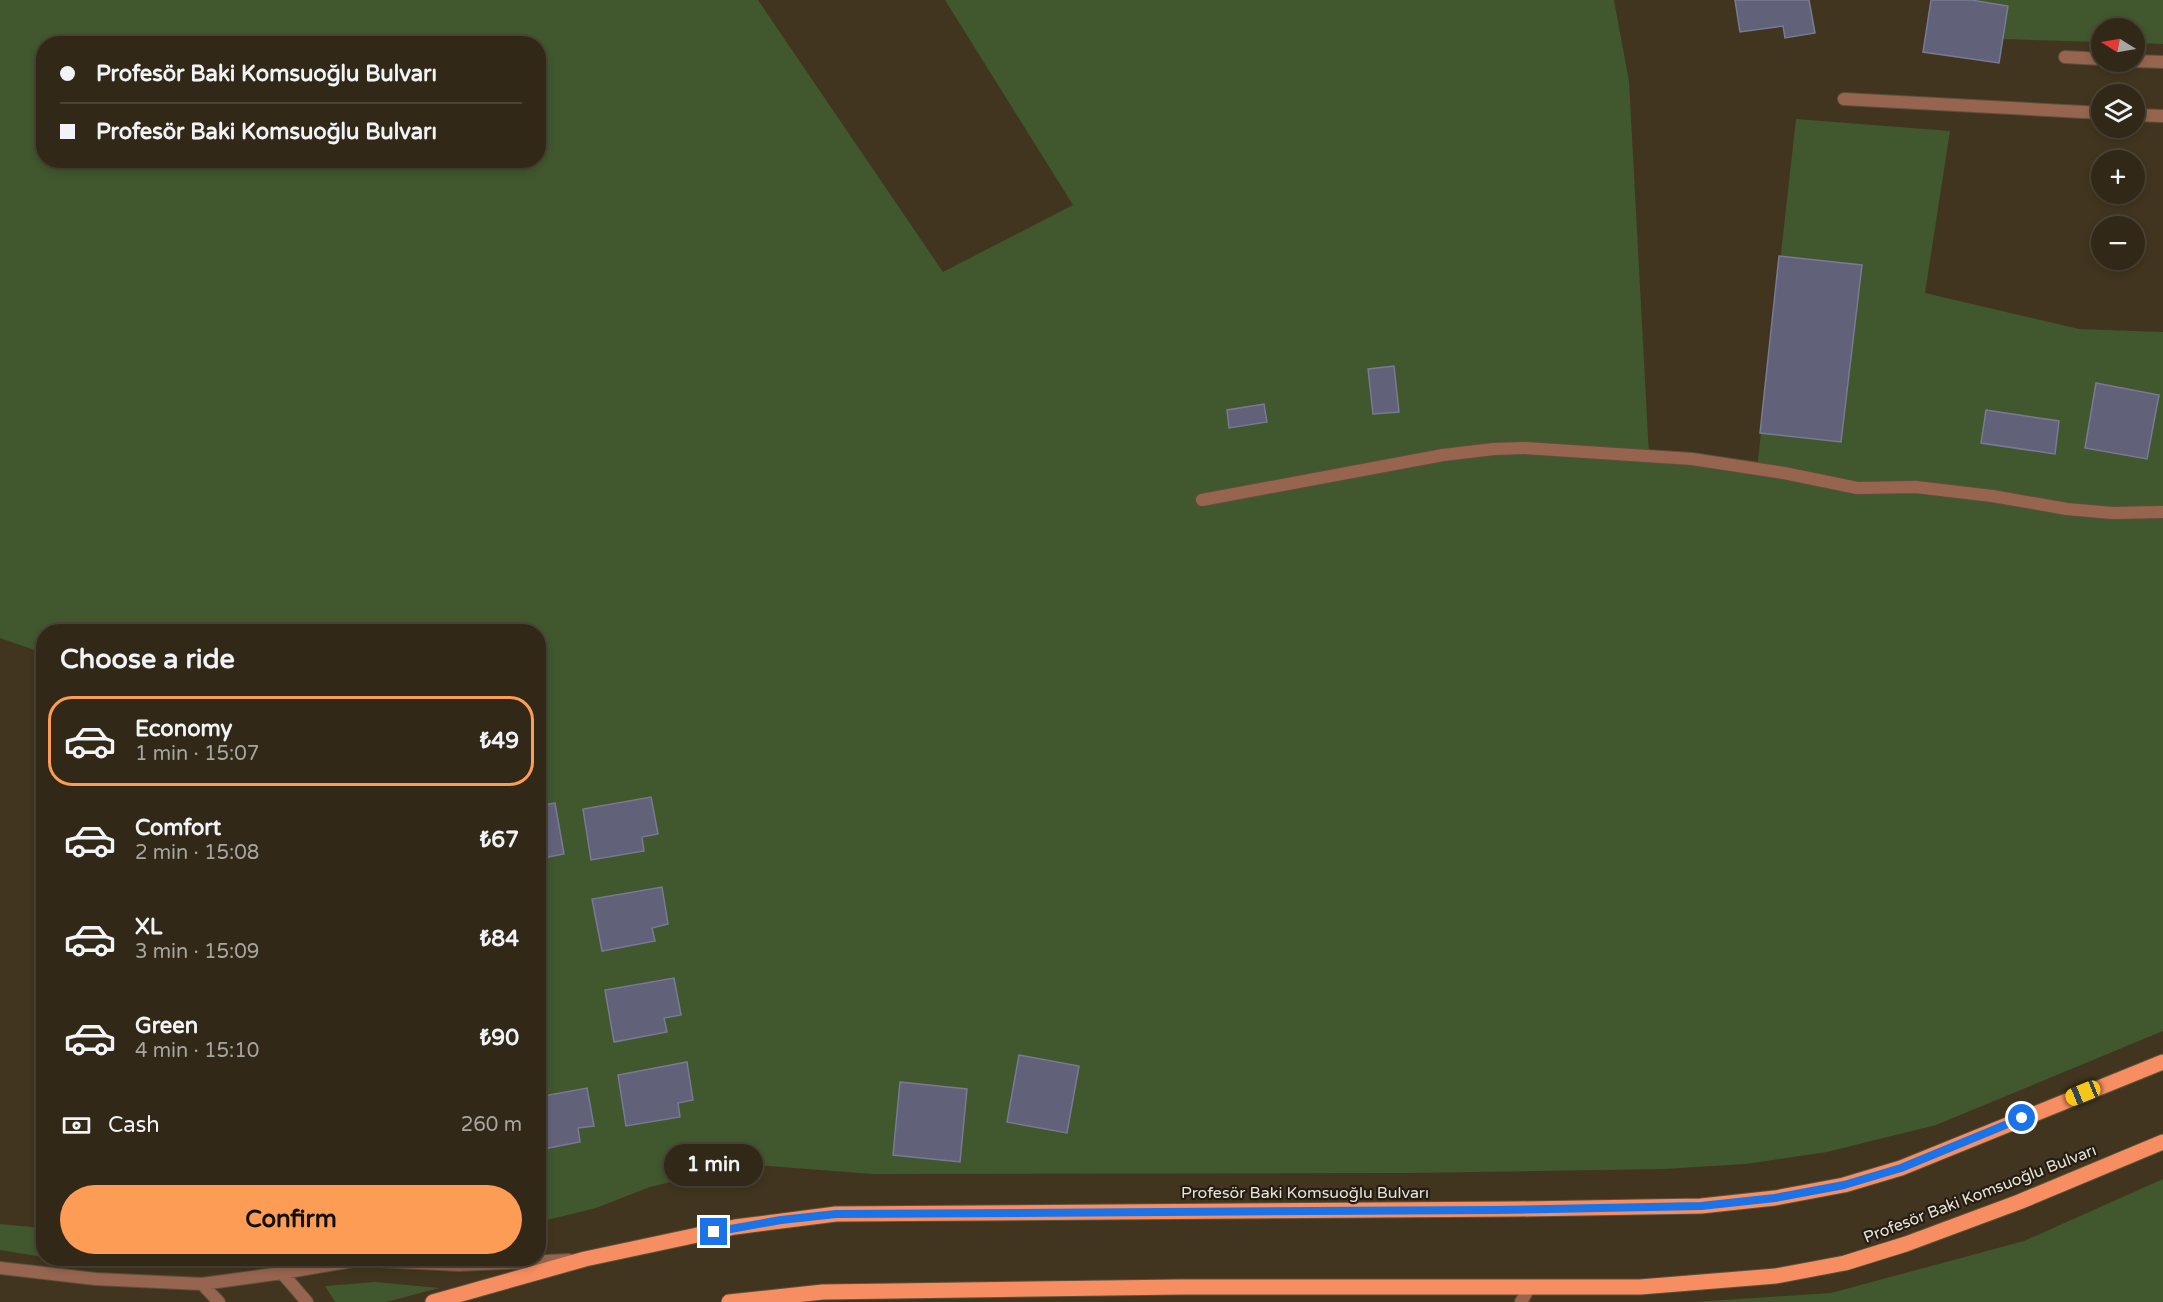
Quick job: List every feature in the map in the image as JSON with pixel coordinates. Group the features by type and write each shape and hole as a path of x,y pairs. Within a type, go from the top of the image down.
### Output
{"main road":[{"name":"Profesör Baki Komsuoğlu Bulvarı","path":"433,1302 585,1259 735,1227 836,1214 1541,1209 1701,1206 1775,1198 1844,1185 1901,1168 2163,1062"},
{"name":"Profesör Baki Komsuoğlu Bulvarı","path":"729,1302 823,1292 1180,1287 1525,1295 1776,1276 1845,1263 1906,1244 2019,1202 2163,1143"}],"street":[{"path":"2065,57 2091,58"},
{"path":"2145,61 2163,62"},
{"path":"1844,99 2091,112"},
{"path":"2145,116 2163,117"},
{"path":"1202,500 1443,455 1525,448 1692,459 1784,473 1857,488 1916,487 1992,496 2067,509 2112,513 2163,512"},
{"path":"546,1261 585,1259"},
{"path":"0,1268 96,1279 202,1284 323,1266"},
{"path":"282,1273 306,1302"},
{"path":"202,1284 219,1302"}],"green space":[{"path":"0,0 758,0 943,272 1073,205 945,0 1614,0 1629,81 1649,455 1757,469 1796,119 1950,131 1925,293 2079,329 2163,332 2163,1031 1936,1125 1827,1152 1745,1164 1664,1169 1411,1173 872,1174 744,1164 650,1187 596,1208 546,1220 546,624 36,624 36,651 0,638"},
{"path":"1971,0 2163,0 2163,44 2145,43 2145,18 2091,18 2091,42 2002,39 2007,6"},
{"path":"2163,1179 2163,1302 1694,1302 1831,1293 2024,1241"},
{"path":"0,1224 36,1227 36,1256 0,1250"},
{"path":"375,1282 439,1288 386,1302 335,1302 325,1286"}],"building":[{"path":"1735,0 1809,0 1815,33 1785,38 1783,26 1740,32"},
{"path":"1931,0 1971,0 2008,6 1999,63 1923,52"},
{"path":"1779,256 1862,265 1841,442 1760,433"},
{"path":"1394,366 1399,412 1373,414 1368,369"},
{"path":"2096,383 2159,395 2147,459 2085,448"},
{"path":"1264,404 1267,422 1229,428 1227,410"},
{"path":"1986,410 2059,421 2055,454 1981,443"},
{"path":"651,797 658,834 642,837 644,851 591,860 583,809"},
{"path":"555,803 564,854 546,857 546,805"},
{"path":"662,887 668,924 652,928 655,941 602,951 592,899"},
{"path":"674,978 681,1015 664,1018 667,1032 614,1042 605,990"},
{"path":"1019,1055 1079,1066 1067,1133 1007,1122"},
{"path":"687,1062 693,1100 678,1103 680,1117 626,1126 618,1075"},
{"path":"900,1082 967,1089 960,1162 893,1155"},
{"path":"587,1088 594,1126 578,1128 580,1142 546,1148 546,1096"}],"route":[{"path":"714,1232 781,1220 836,1214 1495,1210 1701,1206 1775,1198 1844,1185 1901,1168 2022,1118"}]}
